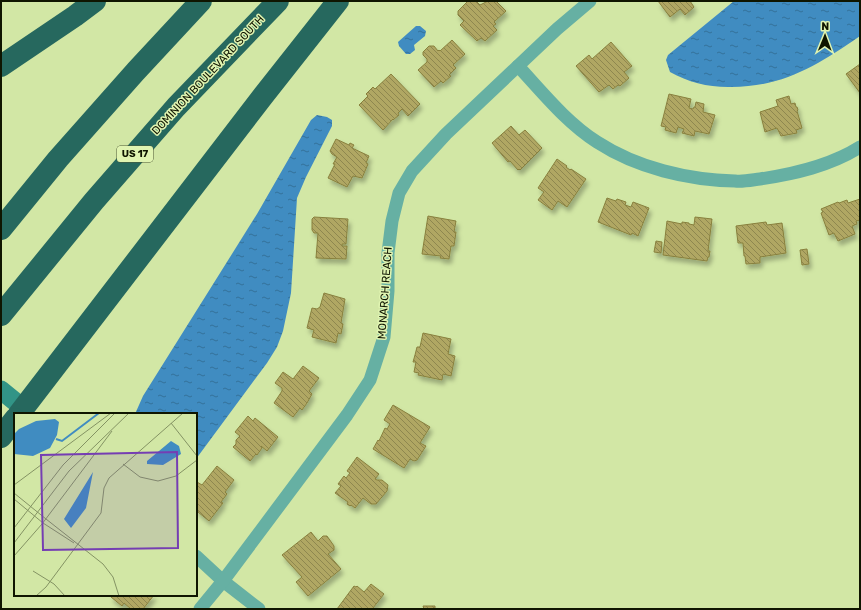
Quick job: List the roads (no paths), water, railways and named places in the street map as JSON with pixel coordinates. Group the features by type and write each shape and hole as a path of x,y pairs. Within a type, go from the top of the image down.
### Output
{"highway":[{"path":"1,66 95,1"},
{"path":"1,229 58,158 201,1"},
{"name":"DOMINION BOULEVARD SOUTH","path":"1,315 94,200 176,107 278,1"},
{"path":"23,413 258,102 338,1"}],"main road":[{"path":"1,390 14,425"}],"street":[{"name":"MONARCH REACH","path":"200,609 223,581 347,415 370,380 384,337 388,291 388,253 392,221 398,193 412,171 424,156 446,134 557,29 590,1"},
{"path":"518,66 567,118 597,142 625,156 658,169 689,177 737,182 777,176 816,167 851,153 860,147"},
{"path":"197,557 223,581 259,609"},
{"path":"197,567 223,581"}],"water":[{"path":"734,1 860,1 860,36 814,65 798,73 766,84 728,87 705,85 684,79 670,72 666,60 668,55"},
{"path":"416,26 420,26 426,31 425,36 414,45 415,50 410,54 406,54 399,46 398,42"},
{"path":"317,115 327,117 332,120 332,126 297,198 291,293 283,331 277,347 267,363 197,458 197,413 135,413 143,396 257,214 311,120"}]}
